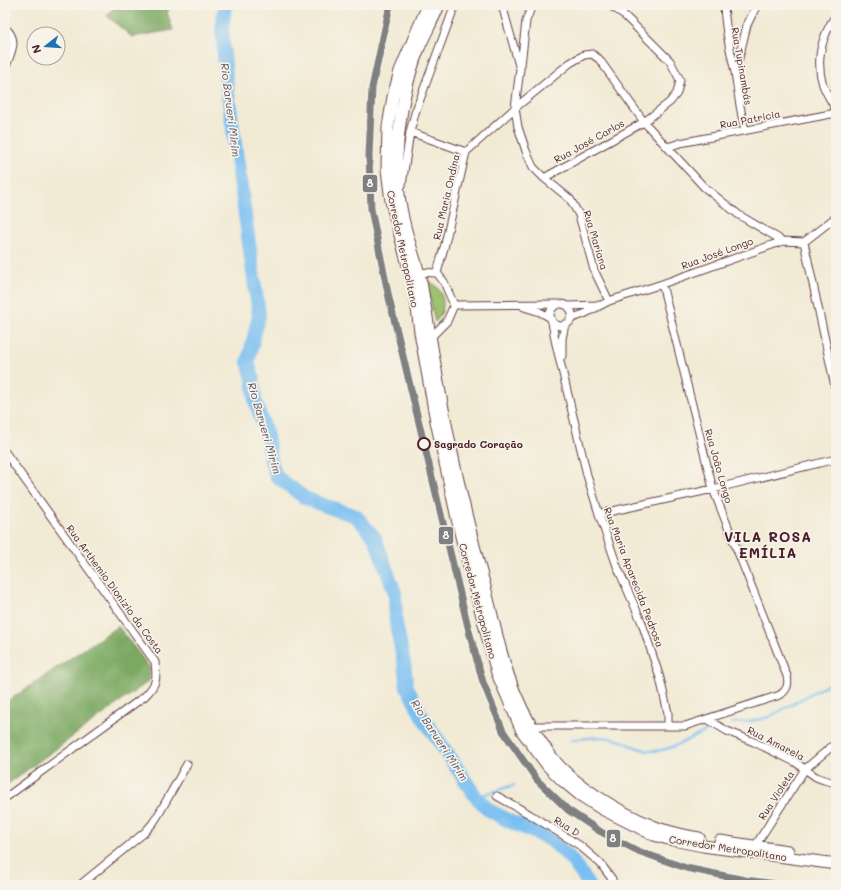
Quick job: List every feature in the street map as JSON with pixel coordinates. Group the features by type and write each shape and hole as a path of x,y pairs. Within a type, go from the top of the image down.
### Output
{"main road":[{"name":"Corredor Metropolitano","path":"428,5 400,71 393,97 388,127 387,169 391,201 414,272 418,322 436,421 460,532 498,677 522,731 547,765 580,795 602,809 649,832 668,839 756,854 836,864"},
{"path":"440,5 419,50 404,95 399,128 397,159 400,199 414,272 431,337 445,419 470,531 502,653 515,694 532,726 552,758 587,789 634,817 654,826 700,838 836,858"},
{"path":"418,322 425,334 431,337"},
{"path":"498,677 524,723 532,726"}],"street":[{"path":"400,199 410,132 415,113 455,5"},
{"path":"502,5 520,70"},
{"path":"515,108 526,22 532,5"},
{"name":"Rua José Carlos","path":"544,178 644,122 670,102 677,93 680,80 670,61 622,13 609,5"},
{"name":"Rua Tupinambás","path":"724,5 725,26 745,130"},
{"path":"735,74 746,25 757,5"},
{"path":"836,15 826,30 820,51 819,64 824,87 836,110"},
{"path":"5,28 11,34 14,42 5,69"},
{"name":"Rua Maria Ondina","path":"437,273 466,152 515,108 570,63 584,55 592,54 599,59 644,122"},
{"name":"Rua Mariana","path":"515,108 518,128 533,167 570,199 580,215 594,270 609,301"},
{"name":"Rua Patricia","path":"668,147 680,143 836,113"},
{"path":"644,122 704,187 738,215 783,241"},
{"path":"410,132 466,152"},
{"path":"836,217 804,242 836,391"},
{"name":"Rua José Longo","path":"516,305 540,312 558,325 568,322 609,301 662,284 783,241 804,242"},
{"path":"414,272 437,273 444,282 454,305 447,321 431,337"},
{"name":"Rua João Longo","path":"662,284 713,490 787,676 788,684 784,693 780,695 707,719"},
{"path":"552,320 550,312 554,306 558,304"},
{"name":"Rua José Longo","path":"454,305 600,305"},
{"path":"568,306 571,312 568,322"},
{"name":"Rua Maria Aparecida Pedrosa","path":"552,320 555,340 587,476 598,514 617,566 642,623 660,678 668,713 668,726"},
{"name":"Rua Maria Aparecida Pedrosa","path":"562,365 562,339 568,322"},
{"name":"Rua Arthemio Dionizio da Costa","path":"5,452 155,662 157,676 154,687 145,696 5,798"},
{"path":"598,514 713,490 836,459"},
{"path":"532,726 685,726 707,719"},
{"name":"Rua Amarela","path":"707,719 727,731 795,762 816,777 836,783"},
{"name":"Rua Violeta","path":"755,846 806,769 836,742"},
{"path":"80,885 144,833 153,823 187,764"},
{"name":"Rua D","path":"497,796 579,845 600,863 612,879 613,885"}],"green space":[{"path":"116,5 174,5 167,12 173,30 132,37 107,16"},
{"path":"426,280 437,287 442,298 442,311 435,322"},
{"path":"118,626 150,668 149,681 5,786 5,703"}],"waterway":[{"name":"Rio Barueri Mirim","path":"225,5 222,29 226,79 259,315 248,362 253,378 255,400 267,436 271,460 276,476 305,498 356,516 375,538 395,593 396,623 407,687 422,716 476,797 489,810 551,840 569,857 582,874 588,885"},
{"path":"732,723 752,721 769,717 836,680"},
{"path":"572,740 595,737 613,738 643,750 657,751 672,747 706,731"},
{"path":"476,797 514,785"}],"transit line":[{"name":"8","path":"390,5 372,88 369,156 371,209 389,298 469,631 483,682 503,731 537,780 568,810 601,832 638,851 686,868 745,880 786,885"}],"place":[{"name":"Sagrado Coração","path":"424,444"}],"district":[{"name":"VILA ROSA EMÍLIA","path":"768,544"}]}
